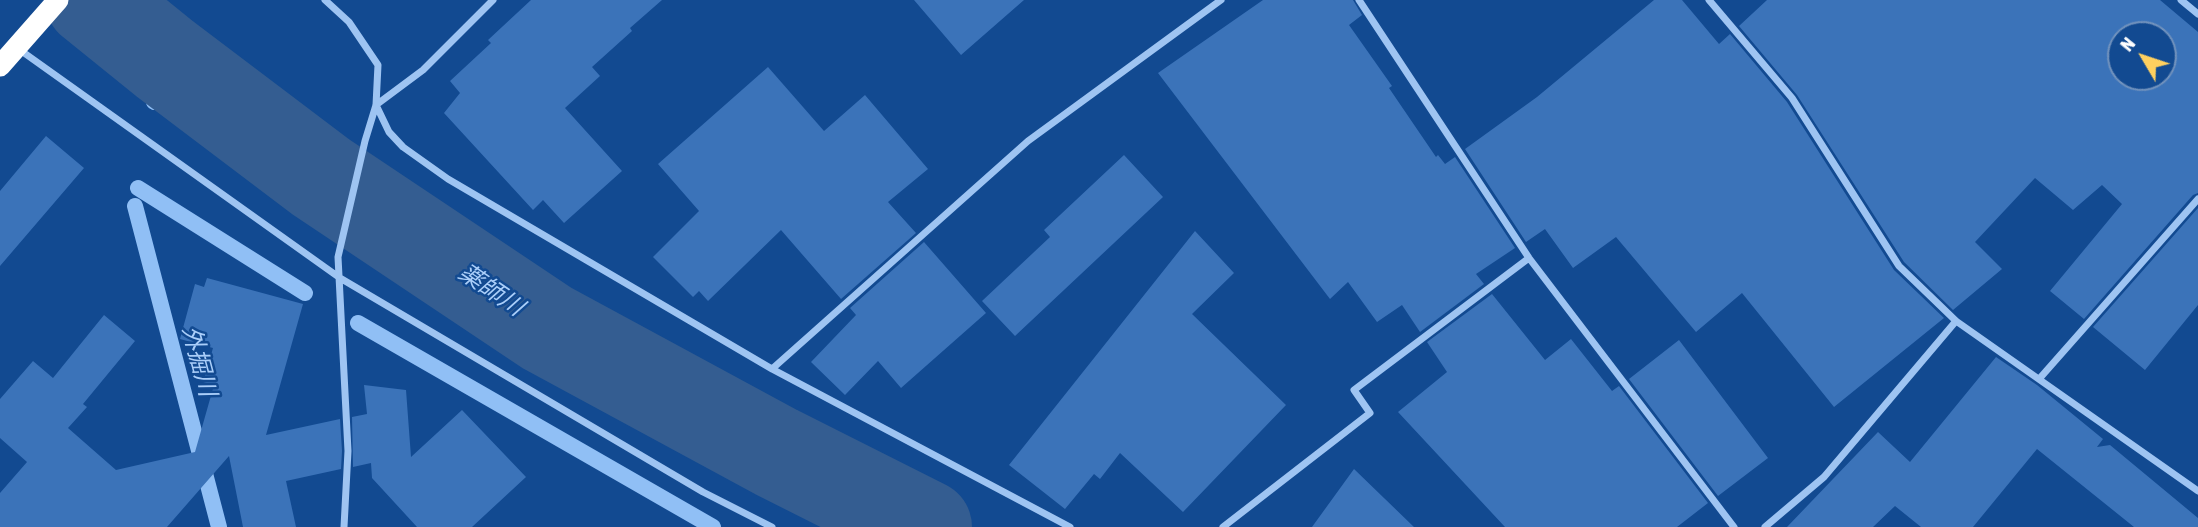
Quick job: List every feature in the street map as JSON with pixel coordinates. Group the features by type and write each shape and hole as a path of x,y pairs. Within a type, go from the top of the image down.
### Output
{"highway":[{"path":"0,66 58,0"}],"street":[{"path":"325,0 349,22 378,65 376,105 338,257 348,451 344,527"},
{"path":"376,105 423,69 493,0"},
{"path":"772,369 1028,141 1221,0"},
{"path":"1359,0 1529,258 1734,527"},
{"path":"1709,0 1792,98 1899,266 1956,321 2198,491"},
{"path":"2181,0 2198,14"},
{"path":"17,48 340,278 704,492 772,527"},
{"path":"376,105 389,132 403,147 448,178 772,369 1070,527"},
{"path":"2040,378 2198,200"},
{"path":"1223,527 1370,414 1354,390 1529,258"},
{"path":"1765,527 1824,477 1956,321"}],"building":[{"path":"531,0 662,0 592,67 600,76 565,108 622,171 564,223 543,200 533,210 444,113 460,93 450,81 491,43 488,40"},
{"path":"914,0 1024,0 961,55"},
{"path":"1263,0 1353,0 1362,15 1349,25 1392,86 1389,88 1436,157 1438,155 1445,164 1455,157 1515,248 1476,274 1484,284 1420,332 1402,305 1377,322 1348,282 1330,299 1158,73"},
{"path":"1654,0 1682,0 1719,44 1730,34 1787,102 1894,270 1944,318 1834,407 1742,293 1696,332 1616,237 1573,268 1545,229 1526,242 1465,149 1537,97"},
{"path":"1767,0 2160,0 2198,32 2198,193 2193,195 2084,319 2050,291 2122,204 2102,185 2073,210 2035,178 1975,242 2002,269 1953,310 1904,262 1797,95 1739,26"},
{"path":"768,67 824,131 865,95 928,169 888,202 916,233 841,299 781,230 708,301 699,291 693,297 653,257 699,211 658,164"},
{"path":"46,136 84,168 0,266 0,191"},
{"path":"1124,155 1163,197 1015,336 982,301 1050,237 1044,230"},
{"path":"2198,208 2198,305 2145,370 2093,327"},
{"path":"1195,231 1234,273 1192,314 1286,405 1183,512 1120,453 1100,479 1094,474 1065,509 1009,465"},
{"path":"924,242 986,313 901,388 878,361 845,395 811,362 856,315 850,308"},
{"path":"207,278 303,304 266,435 340,419 342,451 341,469 286,481 296,527 243,527 229,456 167,527 0,527 0,493 27,462 0,438 0,399 33,361 53,378 104,315 135,341 83,404 87,407 68,428 116,470 195,452 214,385 203,382 213,348 180,339 195,284 204,287"},
{"path":"1492,294 1545,360 1571,339 1612,391 1619,386 1708,503 1677,527 1505,527 1398,412 1447,372 1427,342"},
{"path":"1679,340 1768,458 1718,496 1629,379"},
{"path":"1996,357 2037,385 2103,439 2097,447 2110,445 2198,518 2198,527 2134,527 2037,449 1973,527 1921,527 1895,506 1873,527 1787,527 1878,432 1910,462"},
{"path":"364,385 406,390 411,457 462,410 526,477 472,527 417,527 372,478 371,463 353,467 352,417 367,414"},
{"path":"1354,469 1414,527 1312,527"}],"waterway":[{"name":"薬師川","path":"92,0 321,177 547,328 776,452 925,527"},
{"name":"外掘川","path":"154,102 165,59"},
{"path":"138,188 305,293"},
{"name":"外掘川","path":"135,206 219,527"},
{"path":"358,323 713,527"}]}
